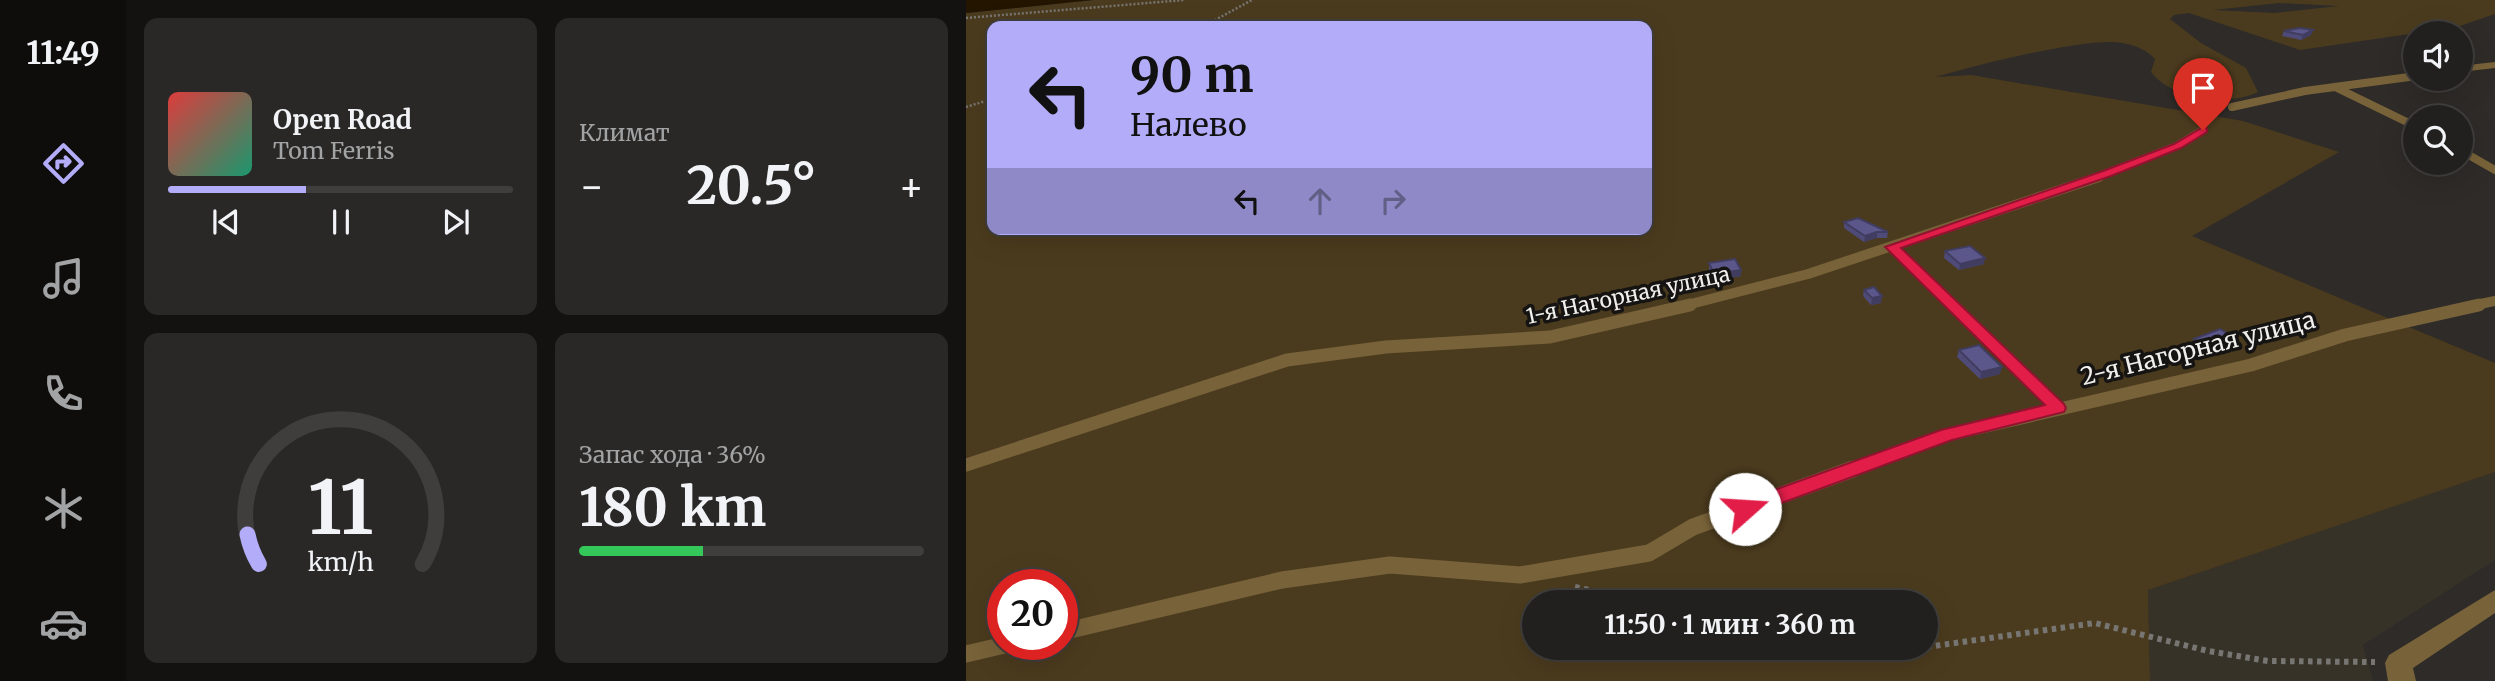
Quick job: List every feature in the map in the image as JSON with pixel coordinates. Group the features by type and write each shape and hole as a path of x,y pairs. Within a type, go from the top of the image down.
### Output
{"street":[{"path":"2400,672 2495,600"}],"lane":[{"path":"2473,68 2495,65"},
{"path":"2232,107 2335,87 2403,78"},
{"path":"2335,87 2403,120"},
{"name":"1-я Нагорная улица","path":"966,465 1287,360 1386,347 1550,337 1741,293 1892,247 2107,174 2177,146 2203,130"},
{"path":"2473,157 2495,170"},
{"path":"1892,247 2058,408"},
{"name":"2-я Нагорная улица","path":"1078,628 1282,580 1377,566 1520,575 1649,553 1693,527 1947,435 2251,365 2345,335 2495,300"},
{"path":"966,654 987,649"}],"path":[{"path":"966,18 1184,0"},
{"path":"1213,21 1252,0"},
{"path":"966,107 987,101"},
{"path":"1570,586 1589,590"},
{"path":"1938,645 2095,623 2208,651 2268,661 2400,672"}],"shaded area":[{"path":"966,0 1093,0 966,13"},
{"path":"1093,0 2495,0 2495,14 2473,22 2403,21 2403,35 2300,50 2189,13 2174,15 2170,19 2201,43 2246,68 2258,92 2246,97 2201,98 2172,89 2151,72 2155,59 2152,56 2140,48 2122,43 2106,42 2059,48 1936,77 1971,75 2243,121 2339,152 2192,236 2495,363 2495,472 2148,590 2150,681 966,681 966,13","holes":["2279,3 2339,6 2275,13 2213,10"]},
{"path":"2495,472 2495,560 2363,645 2373,681 2150,681 2148,590"}],"building":[{"path":"2300,28 2313,30 2303,35 2284,31"},
{"path":"1858,218 1888,232 1865,236 1844,222"},
{"path":"1970,246 1985,258 1960,264 1945,251"},
{"path":"1735,259 1741,270 1714,274 1709,263"},
{"path":"1874,287 1882,296 1872,298 1864,290"},
{"path":"2220,329 2234,337 2208,347 2194,339"},
{"path":"1979,345 2002,367 1981,372 1959,350"}],"route":[{"path":"1745,509 1947,435 2058,408 1892,247 2107,174 2177,146 2203,130"}]}
